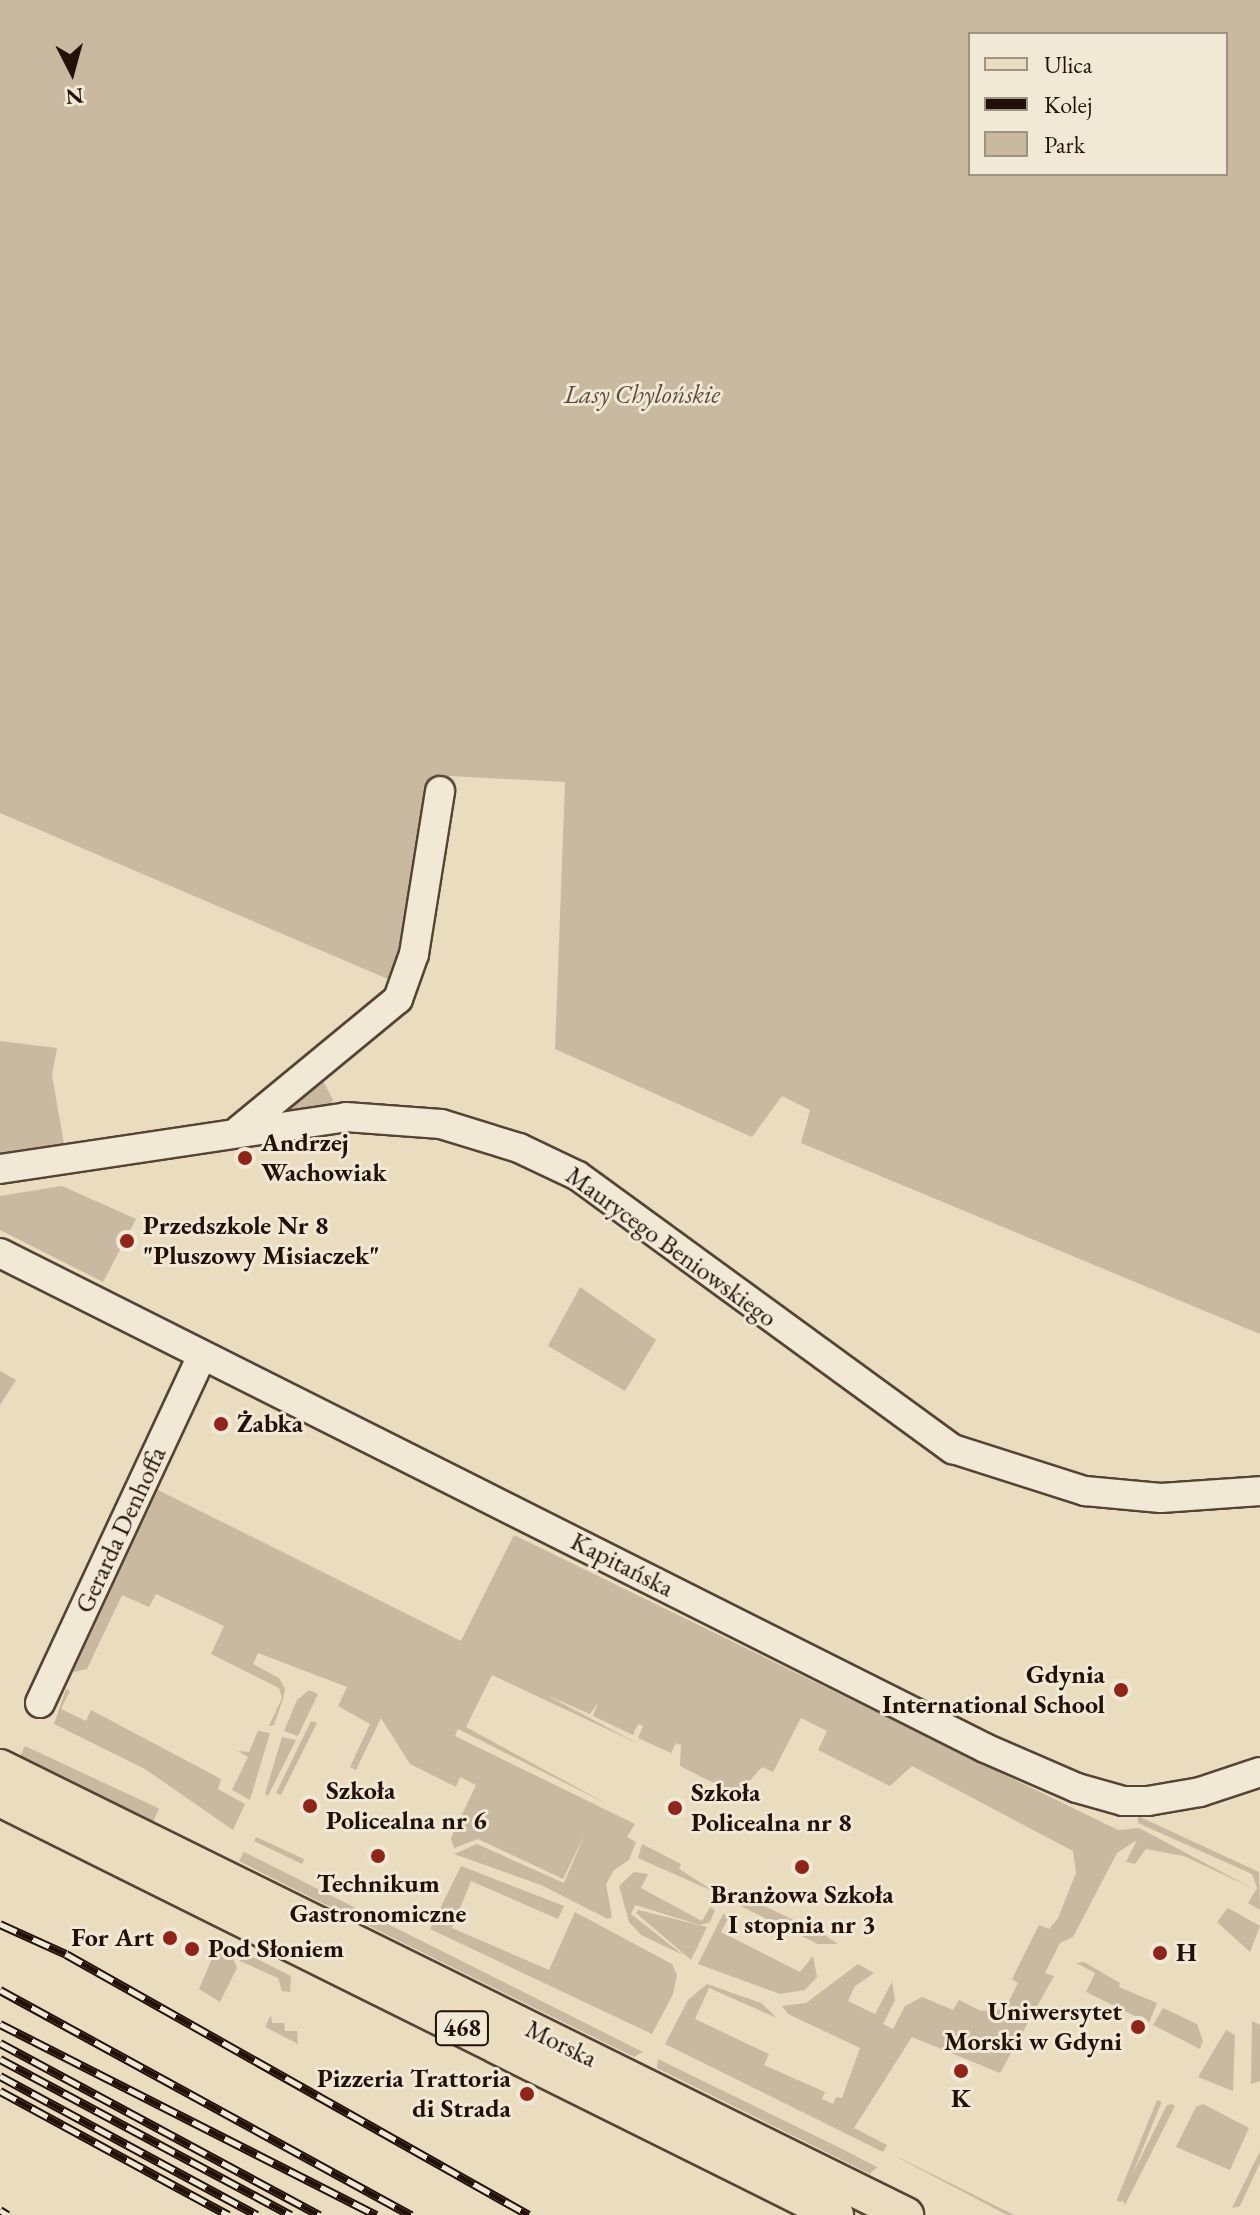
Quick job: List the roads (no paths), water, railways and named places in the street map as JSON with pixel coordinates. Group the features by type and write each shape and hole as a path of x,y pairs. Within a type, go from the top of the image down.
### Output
{"main road":[{"name":"Morska","path":"0,1767 906,2215"},
{"name":"Morska","path":"0,1799 836,2215"}],"street":[{"path":"239,1130 331,1058 398,999 406,982 440,791"},
{"name":"Maurycego Beniowskiego","path":"0,1169 239,1130 346,1117 441,1124 519,1148 578,1176 953,1449 1085,1491 1161,1498 1260,1491"},
{"name":"Kapitańska","path":"0,1253 985,1748 1077,1788 1123,1801 1148,1801 1200,1792 1260,1772"},
{"name":"Gerarda Denhoffa","path":"40,1703 202,1356"}],"railway":[{"path":"0,1924 66,1954 529,2215"},
{"path":"0,1990 411,2215"},
{"path":"0,2024 376,2215"},
{"path":"0,2043 320,2215"},
{"path":"0,2059 291,2215"},
{"path":"0,2076 257,2215"},
{"path":"0,2091 228,2215"},
{"path":"0,2210 8,2215"}],"place":[{"name":"Andrzej Wachowiak","path":"245,1158"},
{"name":"Przedszkole Nr 8 \"Pluszowy Misiaczek\"","path":"127,1241"},
{"name":"Żabka","path":"221,1424"},
{"name":"Gdynia International School","path":"1121,1690"},
{"name":"Szkoła Policealna nr 6","path":"310,1806"},
{"name":"Szkoła Policealna nr 8","path":"675,1808"},
{"name":"Technikum Gastronomiczne","path":"378,1856"},
{"name":"Branżowa Szkoła I stopnia nr 3","path":"802,1867"},
{"name":"For Art","path":"170,1938"},
{"name":"Pod Słoniem","path":"192,1949"},
{"name":"H","path":"1160,1953"},
{"name":"Uniwersytet Morski w Gdyni","path":"1138,2027"},
{"name":"K","path":"961,2071"},
{"name":"Pizzeria Trattoria di Strada","path":"527,2094"}],"park label":[{"name":"Lasy Chylońskie","path":"642,395"}]}
